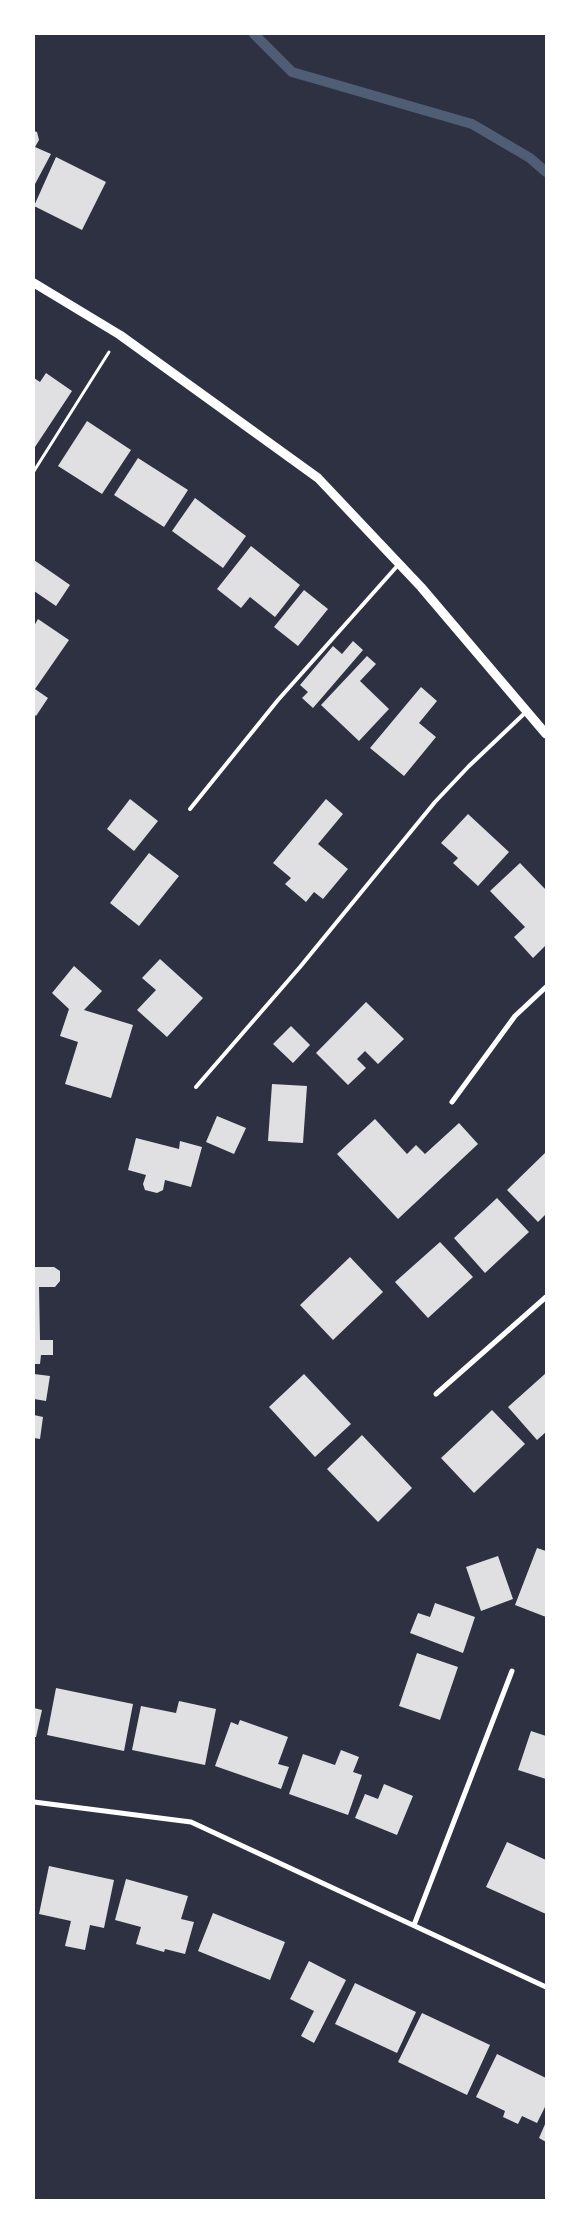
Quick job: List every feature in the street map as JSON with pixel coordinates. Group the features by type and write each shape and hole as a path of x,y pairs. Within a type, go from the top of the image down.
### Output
{"street":[{"path":"34,283 120,335 318,478 399,564 546,734"},
{"path":"452,1102 515,1016 546,987"},
{"path":"436,1394 546,1297"},
{"path":"414,1925 512,1671"},
{"path":"34,1802 191,1822 546,1987"}],"lane":[{"path":"190,809 278,700 399,564"},
{"path":"196,1087 300,967 435,802 526,711"}],"path":[{"path":"34,471 120,335"}],"building":[{"path":"34,131 37,132 39,140 35,147 51,154 34,186"},
{"path":"56,157 106,182 82,230 34,206"},
{"path":"46,373 72,391 35,447 34,378 40,382"},
{"path":"87,421 131,450 102,494 58,466"},
{"path":"138,458 188,490 164,527 114,495"},
{"path":"195,498 246,536 223,568 172,531"},
{"path":"251,546 300,585 275,617 250,597 241,608 217,589"},
{"path":"34,560 70,585 56,606 34,591"},
{"path":"304,590 328,609 298,646 274,627"},
{"path":"38,619 69,640 35,689 48,698 36,716 34,714 34,626"},
{"path":"353,641 363,650 313,708 302,698 308,692 300,685 333,646 342,654"},
{"path":"367,656 376,664 360,681 389,709 359,741 321,705"},
{"path":"421,687 437,701 419,723 436,737 404,776 370,748"},
{"path":"130,799 158,821 134,851 107,829"},
{"path":"326,799 343,814 318,844 348,869 323,899 314,892 306,902 285,884 291,878 273,863"},
{"path":"468,814 509,852 478,886 453,863 458,858 441,843"},
{"path":"149,853 179,876 139,926 110,903"},
{"path":"520,863 546,890 546,945 533,958 514,937 525,927 490,891"},
{"path":"160,959 203,998 167,1037 137,1010 156,990 142,978"},
{"path":"74,966 102,991 84,1010 133,1025 111,1098 65,1084 78,1042 60,1036 69,1009 52,993"},
{"path":"366,1002 404,1039 378,1064 365,1051 357,1059 366,1068 348,1085 316,1053"},
{"path":"291,1026 310,1045 293,1063 273,1044"},
{"path":"272,1084 307,1086 303,1143 268,1141"},
{"path":"217,1116 246,1128 234,1154 206,1142"},
{"path":"375,1119 407,1154 416,1145 425,1154 459,1123 478,1144 398,1219 337,1154"},
{"path":"136,1138 179,1149 180,1141 202,1147 191,1187 165,1180 163,1190 157,1193 145,1190 143,1184 146,1175 128,1170"},
{"path":"546,1152 546,1214 538,1222 507,1190"},
{"path":"497,1198 529,1232 485,1273 454,1238"},
{"path":"440,1242 473,1277 428,1318 395,1282"},
{"path":"350,1257 383,1292 333,1340 300,1305"},
{"path":"34,1267 54,1267 60,1271 60,1281 55,1287 39,1287 40,1340 53,1340 53,1355 41,1355 40,1364 34,1364"},
{"path":"546,1373 546,1432 537,1440 508,1407"},
{"path":"34,1374 50,1376 46,1401 34,1399"},
{"path":"304,1374 351,1424 315,1457 269,1407"},
{"path":"492,1410 525,1444 474,1493 441,1458"},
{"path":"34,1415 43,1417 40,1439 34,1438"},
{"path":"362,1435 412,1488 378,1522 327,1469"},
{"path":"537,1548 546,1551 546,1617 515,1605"},
{"path":"498,1556 513,1599 481,1611 466,1567"},
{"path":"435,1603 475,1617 463,1653 410,1633 418,1613 430,1617"},
{"path":"417,1653 458,1667 440,1720 399,1706"},
{"path":"56,1688 133,1704 124,1751 47,1735"},
{"path":"179,1701 216,1709 205,1765 132,1750 141,1706 176,1713"},
{"path":"34,1708 42,1710 36,1737 34,1737"},
{"path":"240,1720 288,1737 278,1764 289,1767 281,1789 215,1766 231,1722 238,1725"},
{"path":"531,1731 546,1736 546,1779 518,1770"},
{"path":"341,1750 359,1757 353,1772 362,1775 348,1815 289,1794 303,1754 335,1765"},
{"path":"384,1784 413,1796 397,1835 355,1818 365,1794 378,1799"},
{"path":"507,1842 546,1860 546,1914 486,1887"},
{"path":"49,1866 114,1880 104,1928 90,1925 85,1950 65,1946 71,1921 39,1914"},
{"path":"126,1879 188,1896 181,1919 194,1922 185,1954 165,1949 164,1952 136,1944 141,1927 115,1920"},
{"path":"213,1913 285,1942 270,1980 198,1951"},
{"path":"309,1961 346,1980 314,2043 301,2036 314,2011 290,1999"},
{"path":"355,1983 416,2012 397,2053 335,2024"},
{"path":"422,2013 490,2045 467,2095 398,2062"},
{"path":"497,2054 546,2078 546,2105 537,2123 522,2116 518,2124 503,2117 505,2111 476,2097"},
{"path":"546,2122 546,2142 539,2138"}],"waterway":[{"path":"254,34 292,72 472,124 530,158 546,172"}]}
